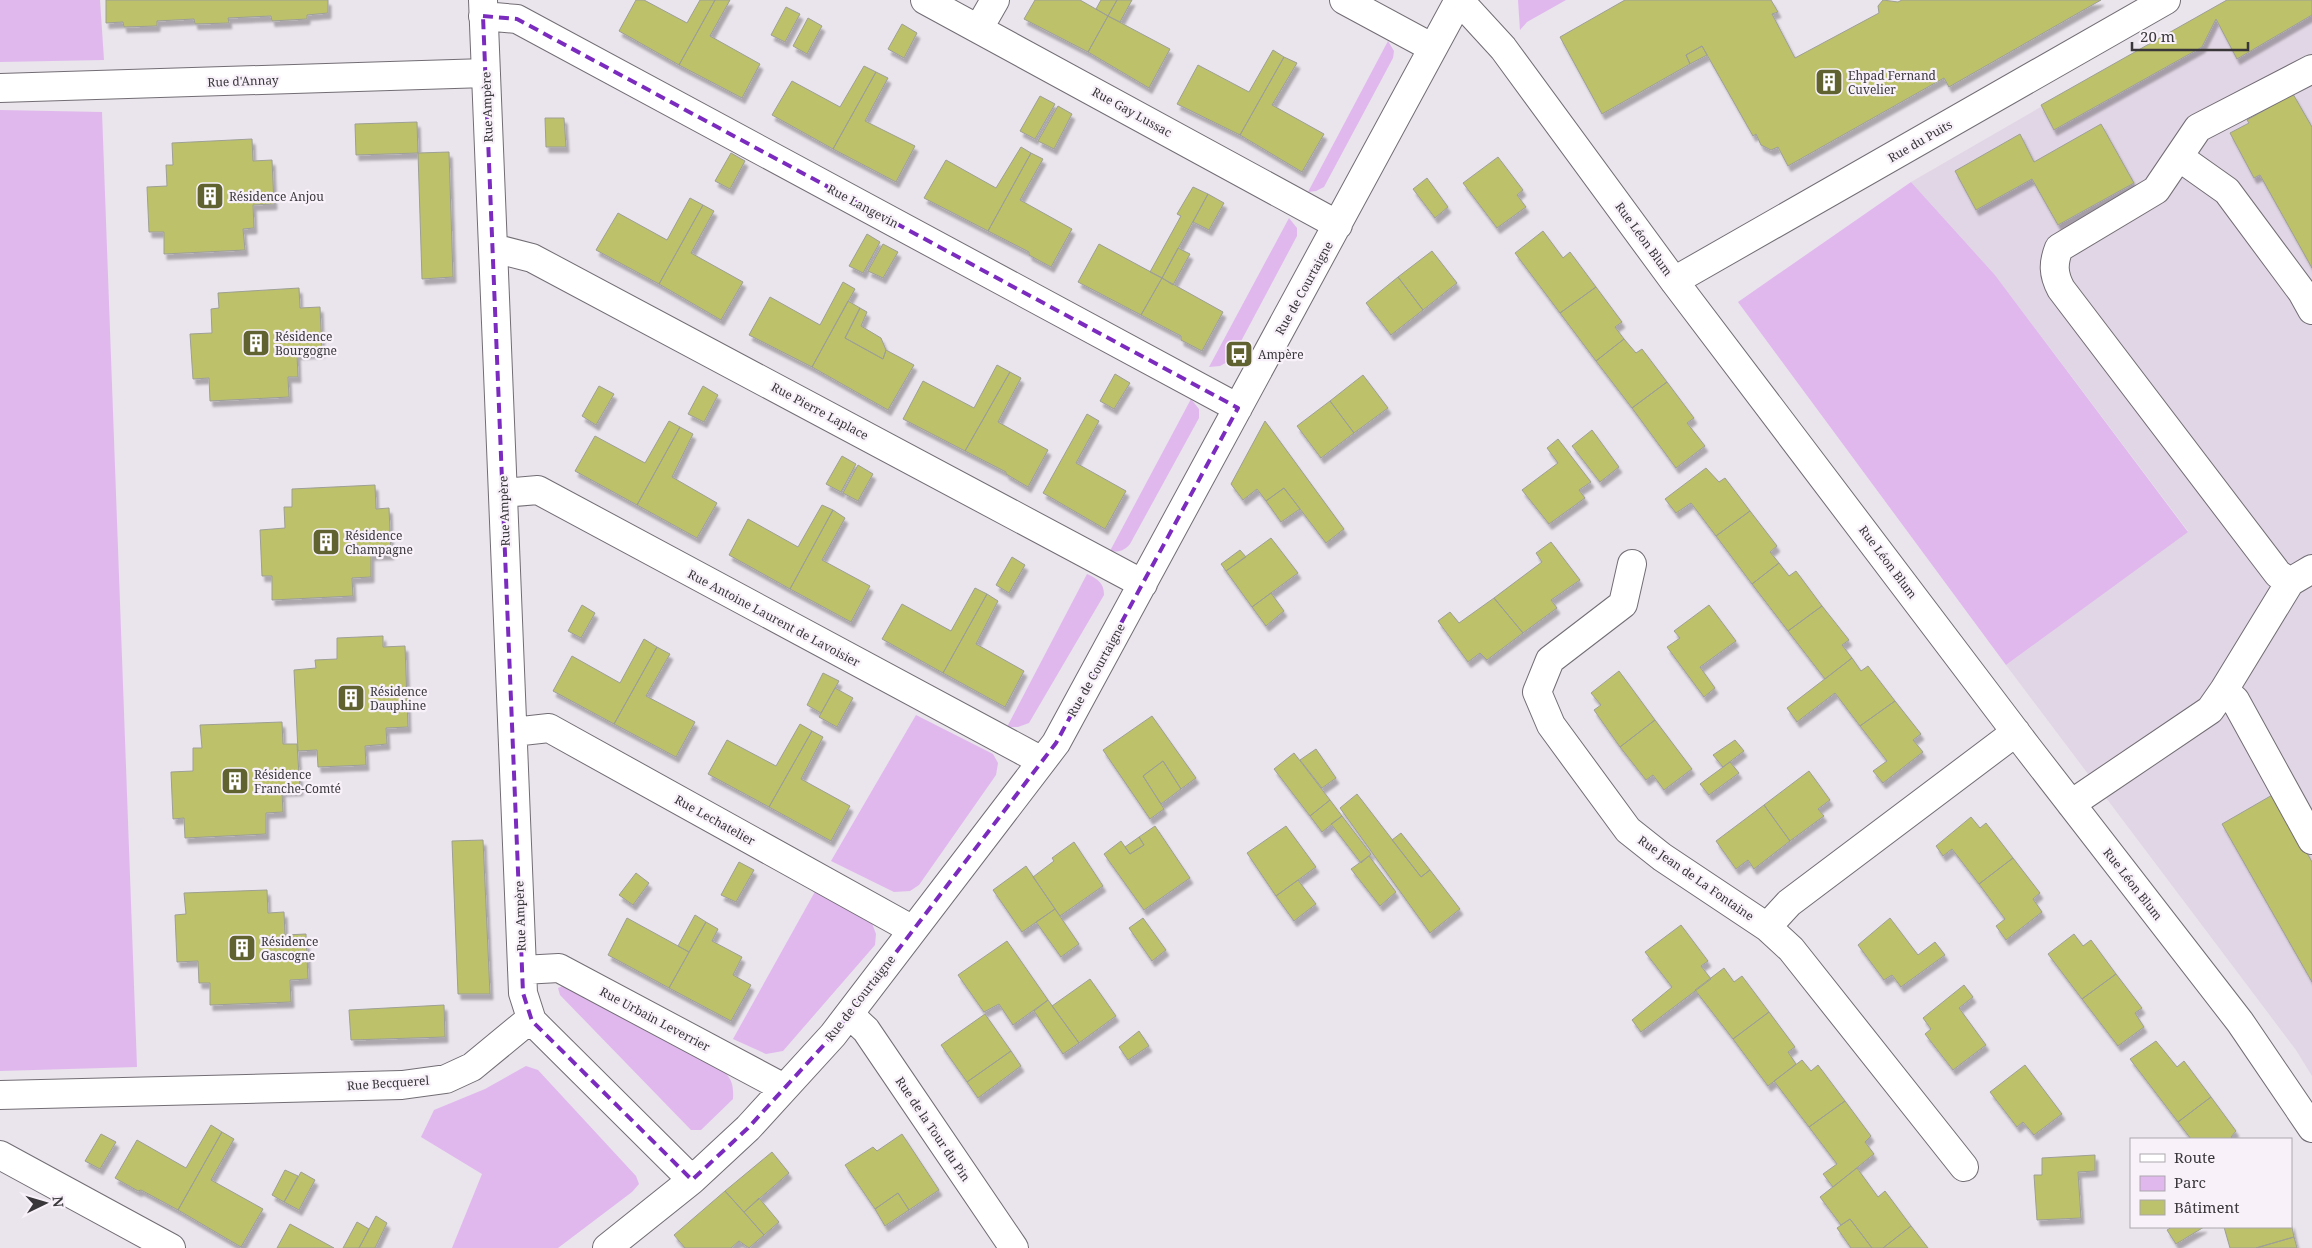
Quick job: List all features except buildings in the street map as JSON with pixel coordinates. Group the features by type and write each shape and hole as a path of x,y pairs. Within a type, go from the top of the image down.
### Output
{"street":[{"name":"Rue Gay Lussac","path":"925,0 1338,225"},
{"path":"979,28 995,0"},
{"path":"1344,0 1433,48"},
{"name":"Rue de Courtaigne","path":"607,1248 692,1180 748,1128 833,1035 1056,743 1459,0"},
{"name":"Rue Léon Blum","path":"1459,0 1502,48 1674,281 2016,732 2240,1022 2312,1128"},
{"name":"Rue du Puits","path":"1674,281 2166,0"},
{"name":"Rue Ampère","path":"483,8 523,993 532,1022"},
{"name":"Rue Langevin","path":"483,8 517,19 1238,408"},
{"name":"Rue d'Annay","path":"0,88 486,73"},
{"path":"2071,804 2210,710 2301,576 2278,574 2055,278 2054,261 2059,248 2156,190 2198,128 2311,73"},
{"path":"2180,157 2227,191 2302,292 2312,310"},
{"name":"Rue Pierre Laplace","path":"493,248 532,258 1143,584"},
{"name":"Rue Antoine Laurent de Lavoisier","path":"503,493 538,490 1042,762"},
{"name":"Rue Jean de La Fontaine","path":"1632,564 1623,604 1550,660 1537,692 1551,725 1628,830 1662,857 1767,927 1791,949 1964,1167"},
{"path":"2224,690 2236,700 2312,840"},
{"name":"Rue Lechatelier","path":"513,732 549,728 913,930"},
{"name":"Rue Jean de La Fontaine","path":"1767,927 1789,903 2016,732"},
{"name":"Rue Urbain Leverrier","path":"522,970 559,968 784,1088"},
{"name":"Rue de la Tour du Pin","path":"849,1014 866,1030 1014,1248"},
{"path":"532,1022 692,1180"},
{"name":"Rue Becquerel","path":"0,1095 402,1085 446,1079 472,1067 523,1025 532,1022"},
{"path":"0,1155 171,1248"}],"highlighted area":[{"path":"483,16 517,19 1238,408 1056,743 833,1035 748,1128 692,1180 532,1021 523,993"}],"shaded area":[{"path":"2226,0 2312,0 2312,1076 2296,1050 2006,665 2188,531 1995,275 1911,182"}],"green space":[{"path":"0,0 100,0 104,60 0,62"},
{"path":"1518,0 1566,0 1527,22 1520,30"},
{"path":"1388,41 1394,51 1393,58 1324,187 1308,192"},
{"path":"0,110 102,112 137,1067 0,1071"},
{"path":"1911,182 1995,275 2188,532 2006,665 1738,302"},
{"path":"1289,218 1297,228 1297,236 1231,360 1220,366 1209,367"},
{"path":"1191,399 1199,409 1199,418 1130,544 1122,550 1110,551"},
{"path":"1087,574 1100,582 1104,595 1029,723 1018,727 1007,727"},
{"path":"916,715 993,754 998,763 996,775 919,885 910,891 894,892 831,861"},
{"path":"817,888 870,918 876,934 875,945 783,1051 766,1054 733,1039"},
{"path":"567,984 716,1064 725,1072 732,1083 733,1099 701,1130 691,1130 560,995 558,988"},
{"path":"526,1066 538,1070 636,1176 639,1184 632,1192 558,1248 452,1248 482,1174 421,1137 434,1110 485,1089"}],"place":[{"name":"Ehpad Fernand Cuvelier","path":"1829,82"},
{"name":"Résidence Anjou","path":"210,196"},
{"name":"Résidence Bourgogne","path":"256,343"},
{"name":"Ampère","path":"1239,354"},
{"name":"Résidence Champagne","path":"326,542"},
{"name":"Résidence Dauphine","path":"351,698"},
{"name":"Résidence Franche-Comté","path":"235,781"},
{"name":"Résidence Gascogne","path":"242,948"}]}
